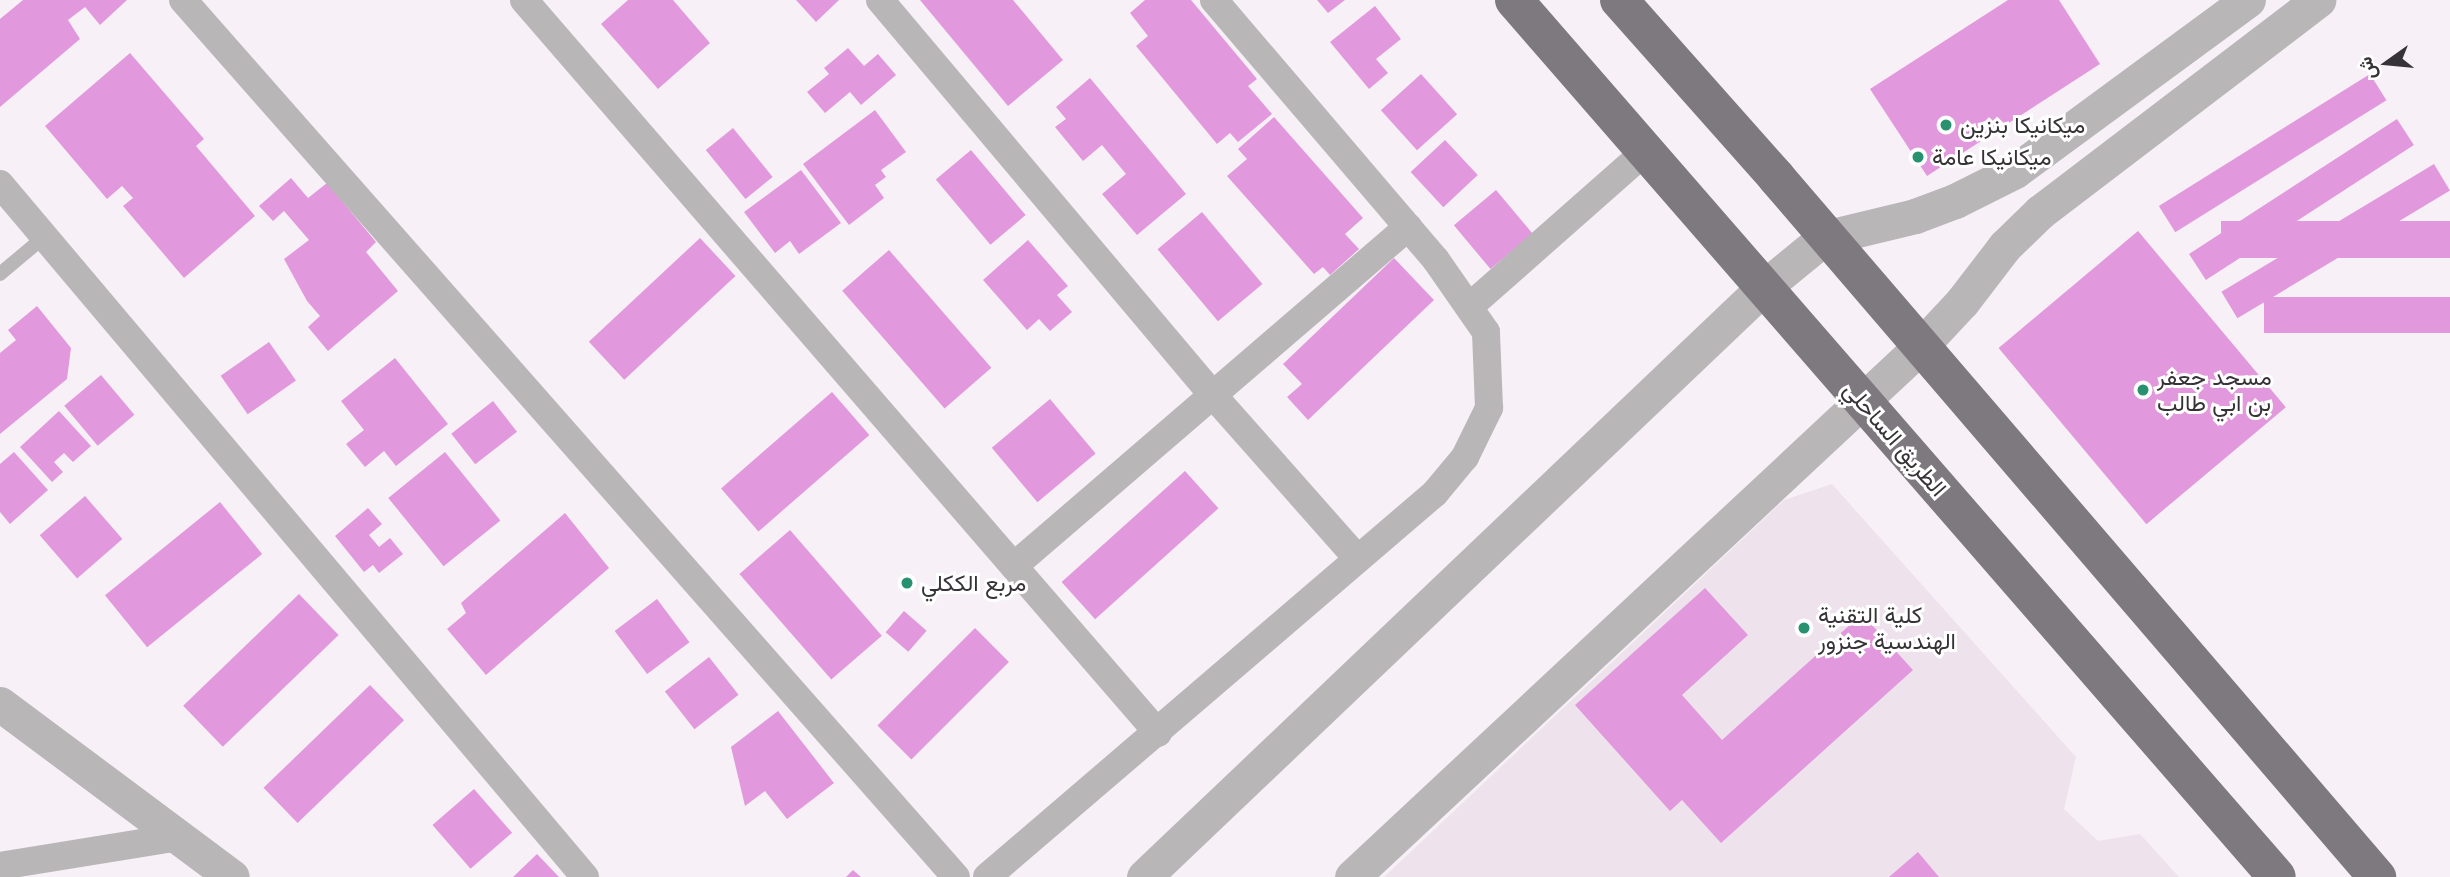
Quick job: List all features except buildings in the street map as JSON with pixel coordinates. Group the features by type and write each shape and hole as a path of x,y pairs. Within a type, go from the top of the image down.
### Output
{"highway":[{"name":"الطريق الساحلي","path":"1514,0 2277,877"},
{"path":"1619,0 1776,177 1824,237 2377,877"}],"street":[{"path":"183,0 956,877"},
{"path":"524,0 1158,733"},
{"path":"880,0 1211,393 1357,558"},
{"path":"987,877 1436,493 1465,457 1489,408 1486,332 1436,260 1214,0"},
{"path":"1144,877 1763,288 1824,237 1915,216 1955,201 2015,171 2248,0"},
{"path":"1352,877 1860,400 1920,347 1962,302 2005,246 2040,212 2318,0"},
{"path":"1469,307 1645,152"},
{"path":"0,184 585,877"},
{"path":"1014,566 1211,393 1408,227"},
{"path":"0,704 232,877"},
{"path":"0,866 180,837"}],"lane":[{"path":"0,274 44,237"}],"shaded area":[{"name":"كلية التقنية الهندسية جنزور","path":"1832,484 2076,757 2064,809 2098,841 2140,834 2179,877 1384,877 1784,500"}],"place":[{"name":"ميكانيكا بنزين","path":"1946,125"},
{"name":"ميكانيكا عامة","path":"1918,157"},
{"name":"مسجد جعفر بن ابي طالب","path":"2143,390"},
{"name":"مربع الككلي","path":"907,583"},
{"name":"كلية التقنية الهندسية جنزور","path":"1804,628"}]}
